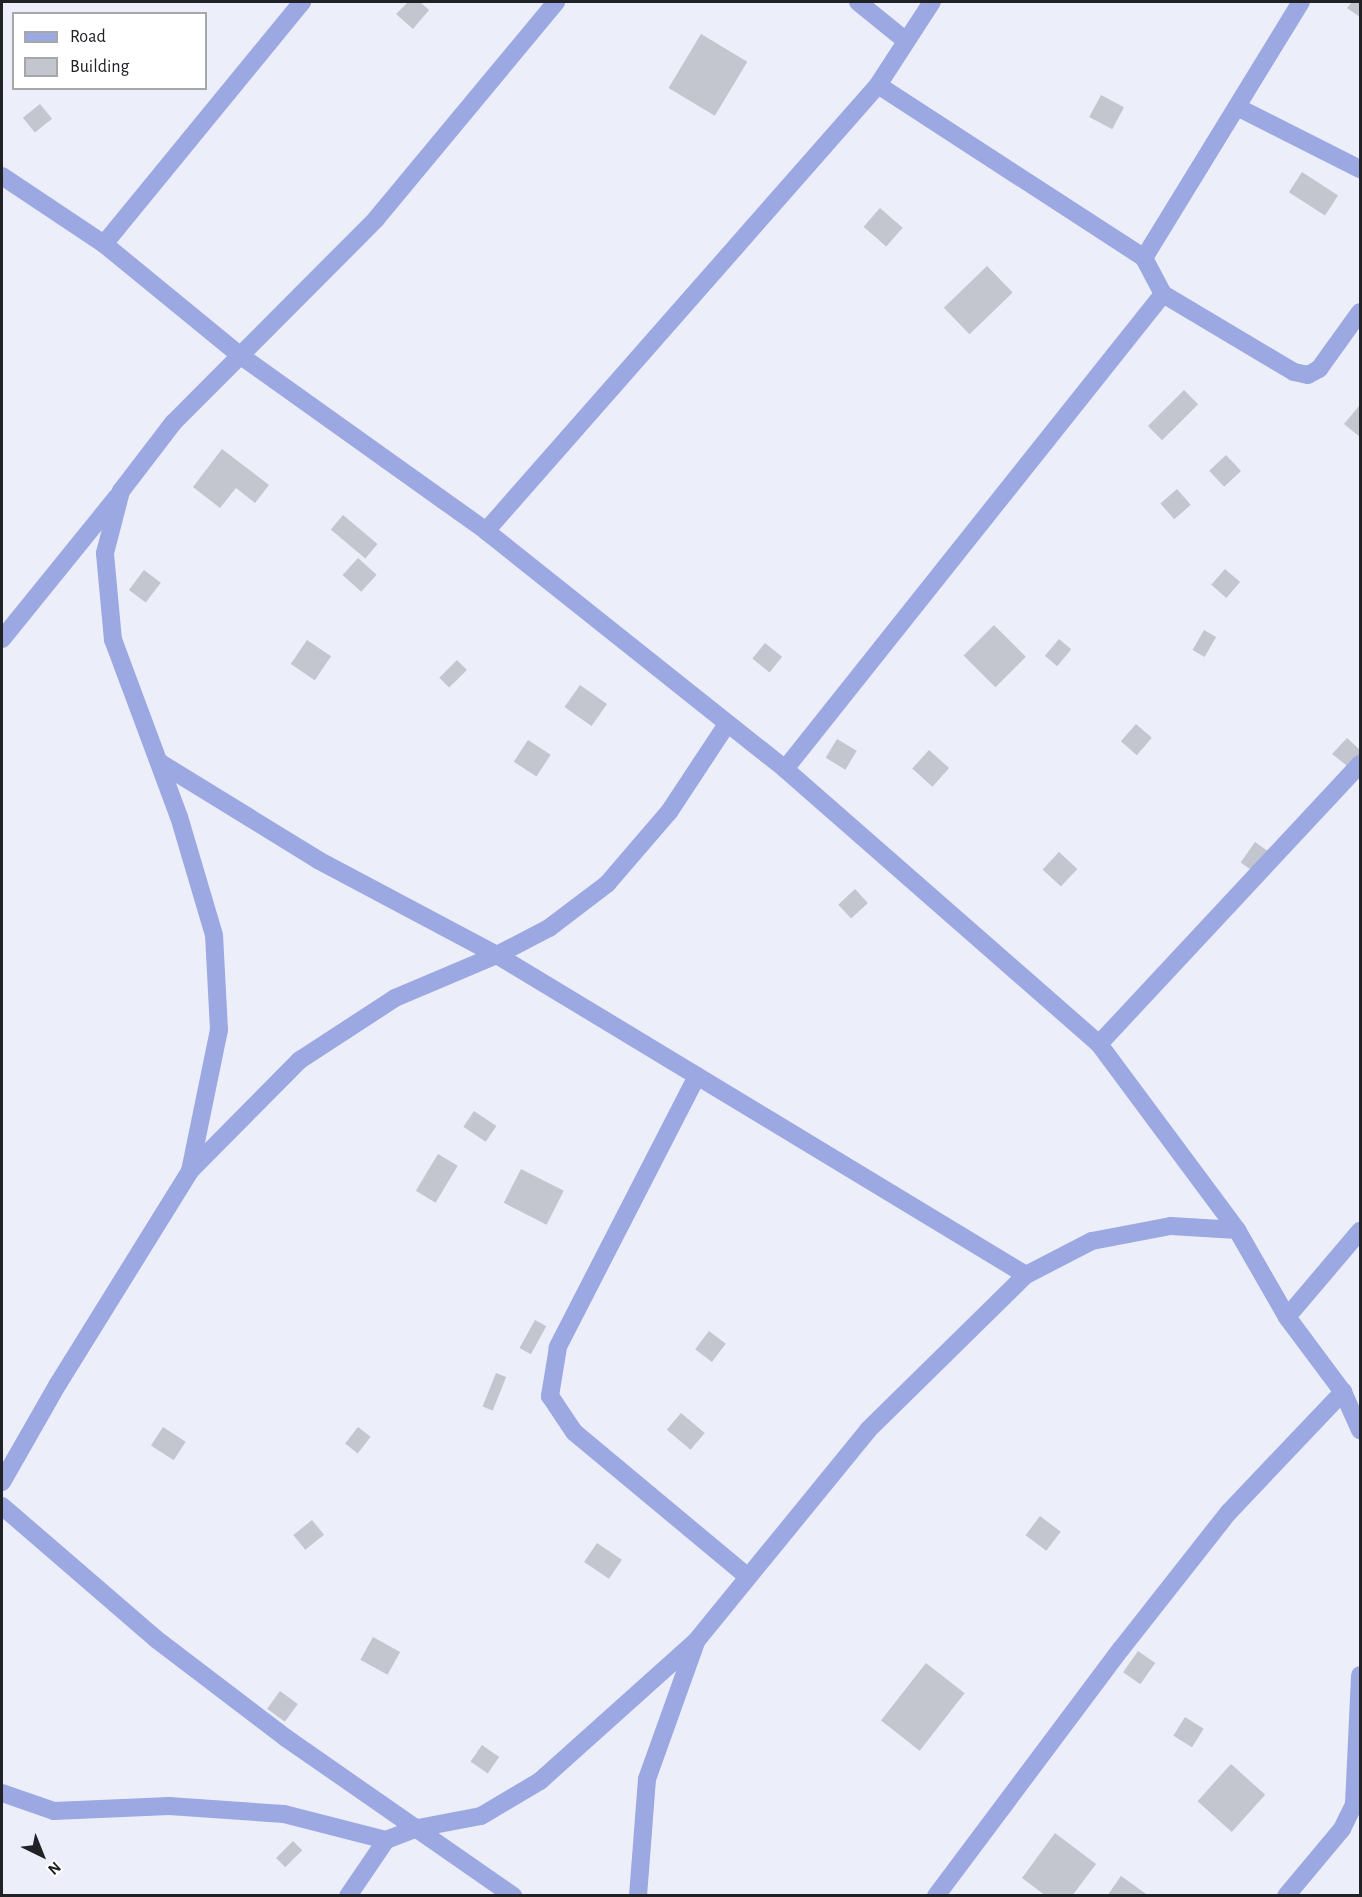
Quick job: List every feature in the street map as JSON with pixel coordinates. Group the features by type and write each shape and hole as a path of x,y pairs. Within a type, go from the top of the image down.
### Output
{"street":[{"path":"105,244 302,2"},
{"path":"2,639 122,491 173,423 376,219 556,2"},
{"path":"858,2 906,41"},
{"path":"486,531 878,85 932,2"},
{"path":"1144,258 1302,2"},
{"path":"878,85 1144,258 1163,294 1294,372 1308,375 1319,369 1360,312"},
{"path":"1236,107 1360,169"},
{"path":"2,176 105,244 241,356 486,531 785,769 1099,1044 1237,1230 1287,1317 1343,1392 1360,1430"},
{"path":"785,769 1163,294"},
{"path":"122,491 105,553 113,640 179,817 214,935 219,1030 190,1171"},
{"path":"2,1482 58,1384 190,1171 300,1060 395,998 497,955 549,928 607,884 669,812 727,724"},
{"path":"159,762 318,860 497,955 1026,1275"},
{"path":"1099,1044 1360,764"},
{"path":"697,1076 558,1347 550,1396 574,1432 748,1577"},
{"path":"2,1793 54,1811 169,1806 284,1814 386,1840 418,1828 481,1816 540,1781 697,1640 867,1430 1026,1275 1092,1241 1171,1226 1237,1230"},
{"path":"1287,1317 1360,1231"},
{"path":"936,1896 1120,1649 1228,1512 1343,1392"},
{"path":"2,1506 156,1639 286,1738 513,1896"},
{"path":"638,1896 647,1779 697,1640"},
{"path":"1286,1896 1342,1829 1354,1804 1360,1675"},
{"path":"348,1896 386,1840"}],"building":[{"path":"408,2 420,2 429,10 413,29 396,14"},
{"path":"1352,2 1360,2 1360,17 1347,8"},
{"path":"701,34 747,62 715,116 669,88"},
{"path":"1101,95 1124,107 1112,129 1089,117"},
{"path":"40,104 52,119 35,133 23,118"},
{"path":"1302,172 1338,195 1325,216 1289,192"},
{"path":"880,208 903,228 886,247 864,227"},
{"path":"987,266 1013,293 970,334 944,308"},
{"path":"1184,390 1198,404 1162,440 1148,426"},
{"path":"1360,407 1360,437 1344,424"},
{"path":"222,449 269,485 255,503 236,488 220,508 193,487"},
{"path":"1226,455 1241,471 1224,487 1209,471"},
{"path":"1177,489 1191,505 1174,519 1160,503"},
{"path":"343,515 377,544 365,558 331,530"},
{"path":"358,558 377,575 361,592 343,575"},
{"path":"1225,569 1240,582 1226,598 1211,585"},
{"path":"144,570 161,583 146,603 129,590"},
{"path":"994,625 1026,657 995,687 964,655"},
{"path":"1204,630 1216,637 1205,657 1192,650"},
{"path":"1059,639 1071,649 1057,666 1045,656"},
{"path":"307,640 331,656 315,680 291,664"},
{"path":"765,643 782,657 770,672 752,659"},
{"path":"457,660 467,670 449,688 439,678"},
{"path":"580,685 607,704 592,726 565,707"},
{"path":"1136,724 1152,738 1137,755 1121,741"},
{"path":"1347,738 1360,750 1360,756 1350,768 1332,754"},
{"path":"837,739 857,751 845,770 826,758"},
{"path":"528,740 551,755 536,777 514,762"},
{"path":"929,750 949,768 932,787 912,769"},
{"path":"1255,842 1272,854 1258,875 1241,862"},
{"path":"1059,852 1077,869 1061,887 1043,870"},
{"path":"855,889 868,903 851,919 838,905"},
{"path":"474,1111 496,1126 486,1142 463,1127"},
{"path":"438,1154 458,1166 436,1203 416,1191"},
{"path":"521,1169 564,1191 547,1225 504,1203"},
{"path":"535,1320 546,1326 531,1354 519,1348"},
{"path":"709,1331 726,1344 712,1362 695,1349"},
{"path":"496,1373 506,1377 493,1410 483,1406"},
{"path":"681,1413 705,1433 691,1450 667,1430"},
{"path":"163,1427 186,1442 174,1460 151,1445"},
{"path":"358,1427 371,1437 358,1453 345,1444"},
{"path":"1040,1516 1061,1532 1046,1551 1026,1535"},
{"path":"312,1520 324,1535 305,1550 293,1535"},
{"path":"597,1543 622,1560 609,1579 584,1562"},
{"path":"373,1637 400,1652 388,1675 360,1660"},
{"path":"1138,1651 1155,1663 1140,1684 1123,1672"},
{"path":"926,1663 965,1693 920,1751 881,1721"},
{"path":"280,1691 298,1704 285,1722 267,1709"},
{"path":"1185,1717 1204,1729 1192,1747 1173,1736"},
{"path":"482,1745 499,1757 488,1773 471,1761"},
{"path":"1231,1764 1265,1795 1232,1832 1198,1801"},
{"path":"1055,1833 1096,1864 1072,1896 1046,1896 1022,1878"},
{"path":"293,1841 302,1850 285,1867 276,1858"},
{"path":"1121,1876 1149,1896 1107,1896"}]}
